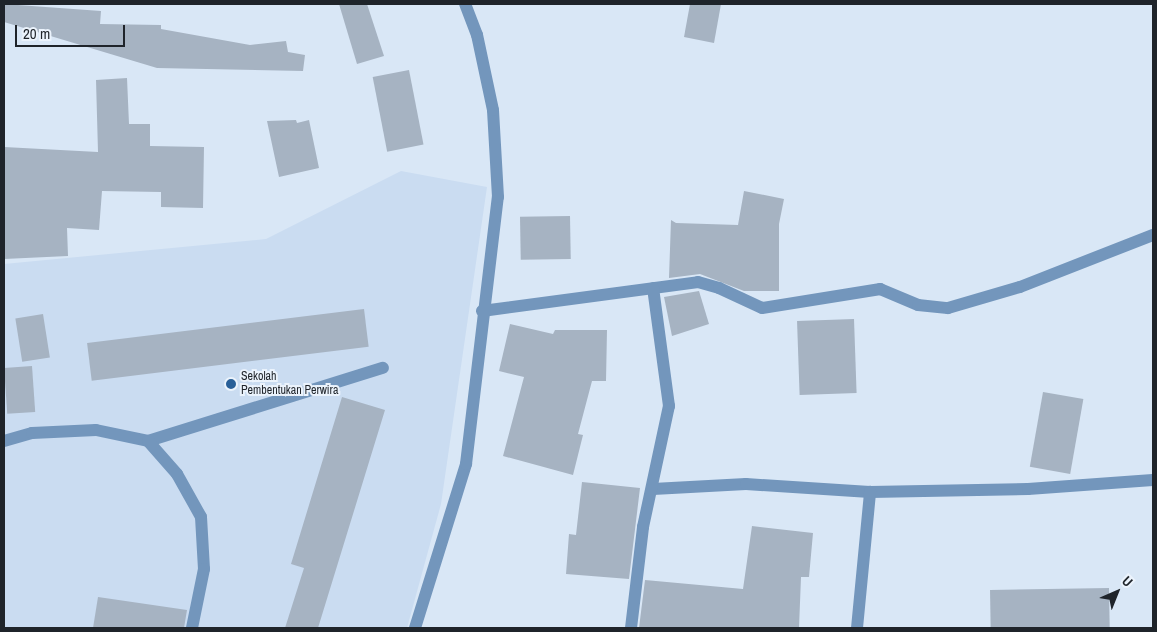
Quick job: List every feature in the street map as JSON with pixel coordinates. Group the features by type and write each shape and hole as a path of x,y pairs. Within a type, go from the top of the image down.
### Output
{"street":[{"path":"415,628 466,464 482,311 498,198 492,110 477,35 465,4"},
{"path":"482,311 698,282 719,288 751,305 769,308 880,289 918,305 948,308 1020,288 1153,235"},
{"path":"631,628 643,527 653,489 669,406 653,288"},
{"path":"4,441 32,433 96,430 148,441 383,368"},
{"path":"148,441 177,474 201,517 204,569 192,628"},
{"path":"653,489 746,484 870,492 1028,489 1153,480"},
{"path":"857,628 870,492"}],"shaded area":[{"name":"Sekolah Pembentukan Perwira","path":"401,171 487,187 441,504 407,628 4,628 4,264 266,239"}],"building":[{"path":"4,4 101,11 100,24 161,25 161,29 250,45 286,41 288,52 305,55 303,71 157,68 4,22"},
{"path":"339,4 367,4 384,56 357,64"},
{"path":"690,4 721,4 714,43 684,37"},
{"path":"409,70 424,145 387,152 373,77"},
{"path":"127,78 129,124 150,124 150,146 204,147 203,208 161,207 161,192 102,191 99,230 67,228 68,256 4,259 4,147 98,152 96,80"},
{"path":"296,120 297,123 309,120 319,168 279,177 267,121"},
{"path":"744,191 784,199 779,224 779,291 744,291 700,274 669,278 671,220 676,223 738,225"},
{"path":"570,216 571,259 521,260 520,217"},
{"path":"699,291 709,324 672,336 664,297"},
{"path":"364,309 369,347 92,381 87,343"},
{"path":"43,314 50,357 22,362 15,318"},
{"path":"854,319 857,393 800,395 797,321"},
{"path":"510,324 553,334 555,330 607,330 606,381 592,381 578,434 583,435 573,475 503,456 524,377 499,371"},
{"path":"32,366 35,412 7,414 4,368"},
{"path":"1043,392 1083,399 1070,474 1030,467"},
{"path":"342,397 385,410 318,628 285,628 304,568 291,564"},
{"path":"582,482 640,488 629,579 566,574 569,534 576,535"},
{"path":"752,526 813,533 809,577 801,577 799,628 639,628 645,580 743,589"},
{"path":"1109,588 1110,628 991,628 990,590"},
{"path":"98,597 187,610 184,628 93,628"}],"place":[{"name":"Sekolah Pembentukan Perwira","path":"231,384"}]}
